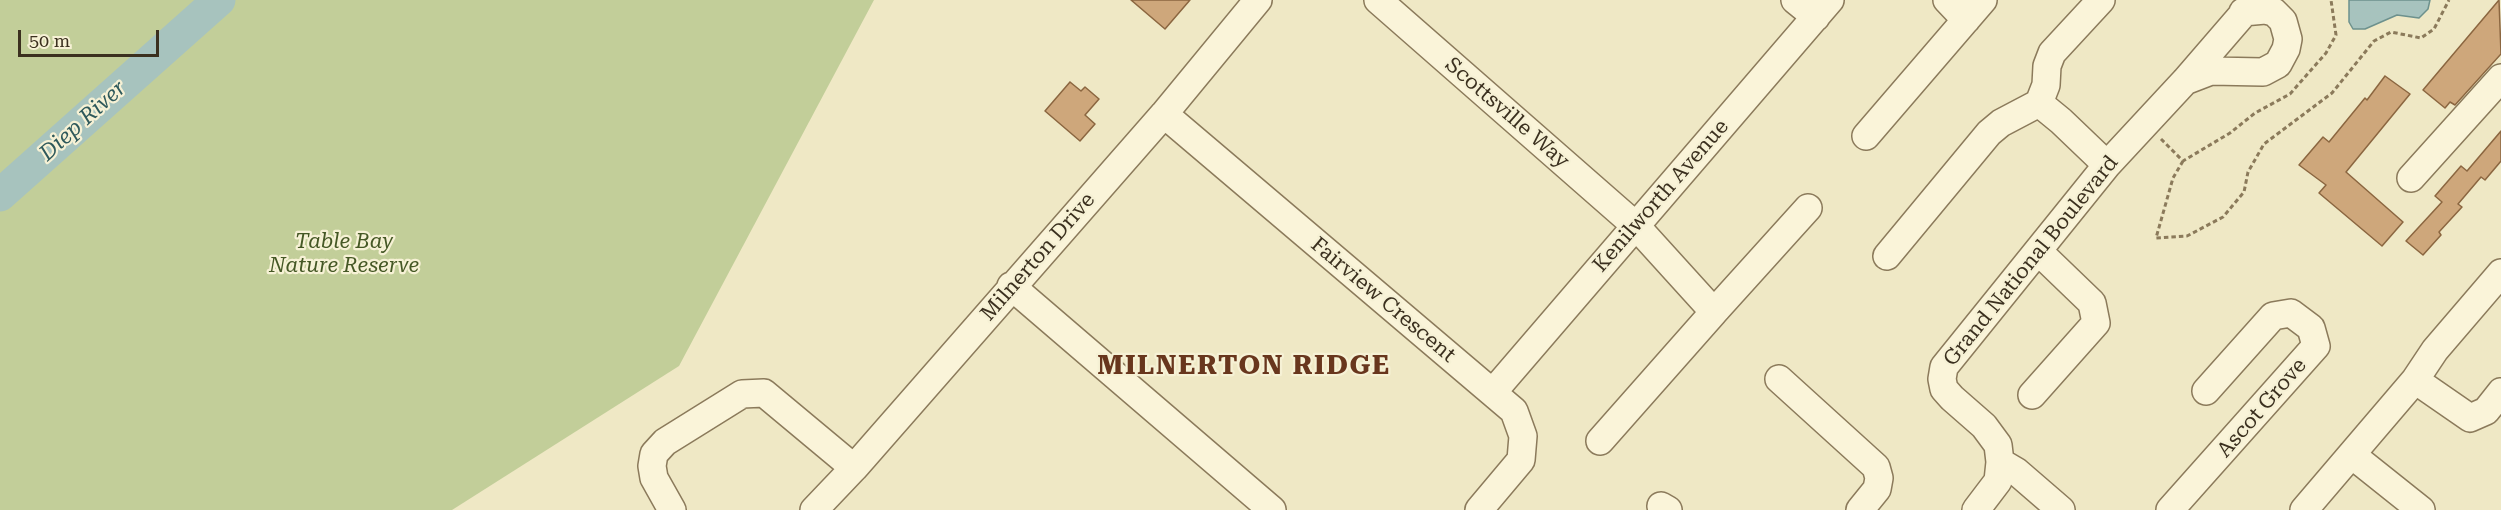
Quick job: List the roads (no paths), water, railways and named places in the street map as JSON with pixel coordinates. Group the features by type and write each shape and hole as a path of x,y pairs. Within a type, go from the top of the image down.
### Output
{"street":[{"name":"Milnerton Drive","path":"827,506 854,468 1164,114 1258,0"},
{"name":"Scottsville Way","path":"1378,0 1636,226 1714,312"},
{"path":"1795,0 1823,8"},
{"path":"1947,0 1966,20"},
{"path":"1866,136 1983,0"},
{"path":"1887,256 1989,133 2001,123 2039,103 2046,85 2047,66 2052,53 2101,0"},
{"name":"Grand National Boulevard","path":"2000,462 1998,445 1984,426 1944,389 1942,379 1944,367 2107,165 2185,81 2249,6 2274,12 2283,21 2288,39 2286,49 2278,64 2263,72 2211,71 2185,81"},
{"name":"Kenilworth Avenue","path":"1493,392 1823,8"},
{"path":"2411,178 2501,78"},
{"path":"2039,103 2107,165"},
{"name":"Fairview Crescent","path":"1164,114 1514,411 1523,436 1524,448 1521,460 1479,510"},
{"path":"1600,441 1808,208"},
{"path":"2032,395 2096,323 2092,303 2038,251"},
{"path":"2304,510 2415,380 2435,350 2501,273"},
{"path":"1011,286 1272,510"},
{"name":"Ascot Grove","path":"2170,510 2316,346 2311,328 2291,313 2273,315 2206,391"},
{"path":"1779,379 1876,467 1879,478 1877,489 1860,510"},
{"path":"2415,380 2470,418 2486,411 2501,392"},
{"path":"672,510 654,478 652,466 654,454 665,442 742,394 764,393 854,468"},
{"path":"2352,454 2421,510"},
{"path":"1976,510 1998,481 2000,462 2017,472 2061,510"}],"water":[{"path":"2349,0 2430,0 2428,9 2419,18 2397,15 2365,29 2353,29 2349,22"}],"waterway":[{"name":"Diep River","path":"0,195 219,0"}],"district":[{"name":"MILNERTON RIDGE","path":"1244,366"}],"park label":[{"name":"Table Bay Nature Reserve","path":"344,254"}]}
